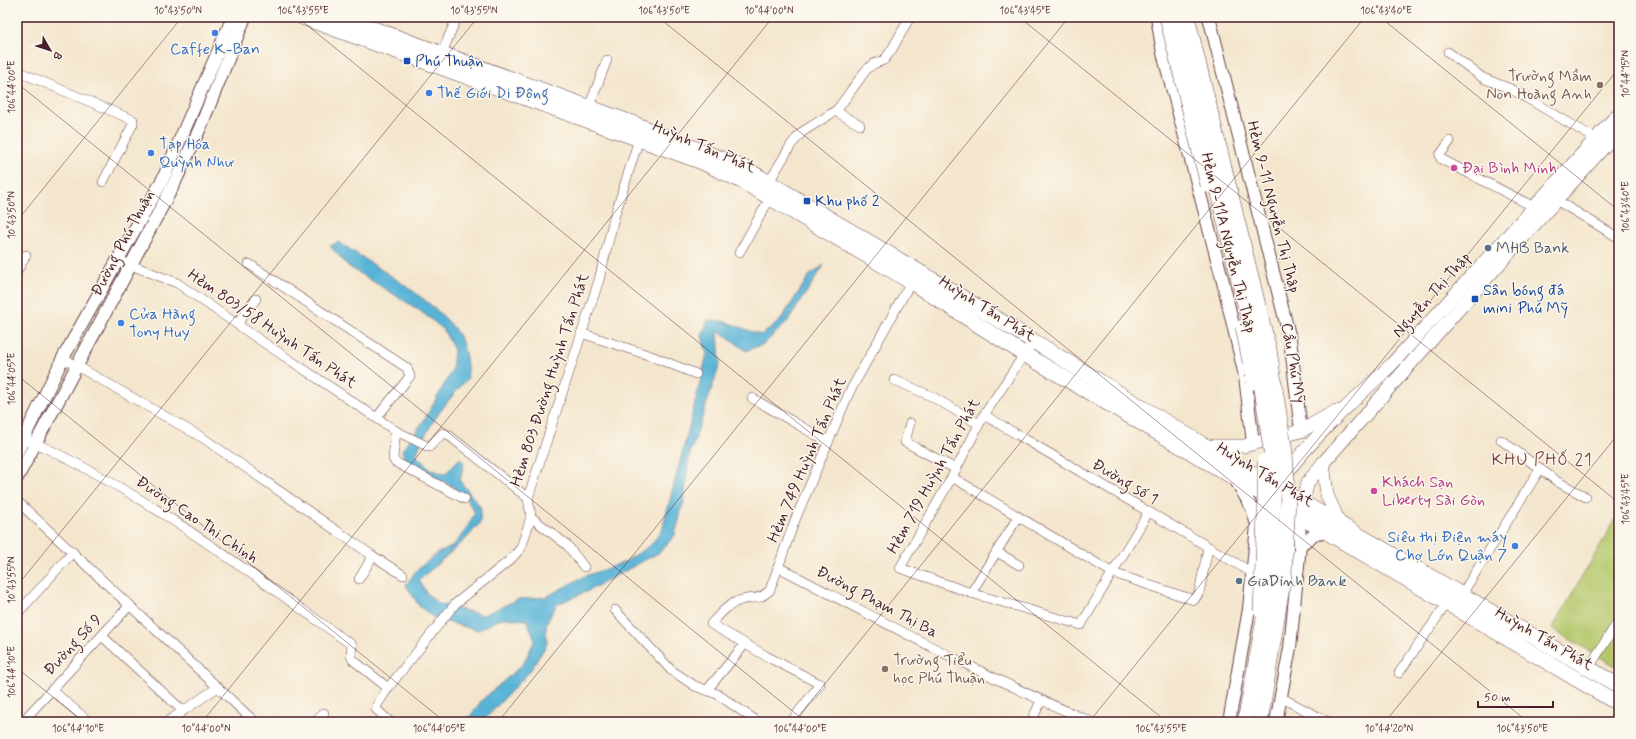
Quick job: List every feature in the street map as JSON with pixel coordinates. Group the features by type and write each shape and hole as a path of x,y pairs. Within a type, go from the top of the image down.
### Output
{"main road":[{"name":"Huỳnh Tấn Phát","path":"302,17 441,68 633,132 726,160 769,182 890,262 911,282 1024,354 1202,451 1234,476 1272,493"},
{"name":"Huỳnh Tấn Phát","path":"341,17 589,107 633,132 719,170 1033,341 1202,451 1300,509 1328,533 1409,572 1462,594 1618,695"},
{"path":"1167,17 1247,344 1265,454 1262,605 1239,722"},
{"path":"1175,17 1252,333 1262,384 1271,450 1273,546 1270,586 1245,722"},
{"name":"Cầu Phú Mỹ","path":"1187,17 1269,350 1285,453 1288,498 1284,575 1260,722"},
{"name":"Cầu Phú Mỹ","path":"1191,17 1269,329 1282,411 1289,441 1289,580 1264,722"},
{"path":"441,68 442,53"},
{"name":"Nguyễn Thị Thập","path":"1272,493 1293,463 1350,403 1396,360 1619,113"},
{"name":"Nguyễn Thị Thập","path":"1300,509 1308,482 1323,463 1619,130"},
{"path":"1366,389 1379,399"},
{"path":"1202,451 1244,446 1301,431 1350,403"},
{"path":"1323,463 1327,494 1339,522"},
{"name":"Huỳnh Tấn Phát","path":"1300,509 1339,522 1409,572 1447,603 1579,669"}],"street":[{"name":"Đường Phú Thuận","path":"17,452 21,436 163,179 233,17"},
{"name":"Đường Phú Thuận","path":"17,478 76,364 174,184 200,128 245,17"},
{"path":"442,53 457,17"},
{"path":"769,182 791,146 802,132 841,106 866,70 872,64 884,60 891,51 910,17"},
{"name":"Hẻm 9-11A Nguyễn Thị Thập","path":"1157,17 1163,53 1225,289 1245,376 1254,443"},
{"name":"Hẻm 9-11 Nguyễn Thị Thập","path":"1209,17 1290,339 1301,431"},
{"path":"1448,52 1483,78 1513,90 1596,139"},
{"path":"589,107 607,60"},
{"path":"17,71 133,120 133,124 102,182"},
{"path":"835,111 860,125"},
{"name":"Hẻm 803 Đường Huỳnh Tấn Phát","path":"390,722 376,709 376,705 388,688 455,604 510,560 521,548 531,517 528,498 599,280 633,132"},
{"path":"1450,141 1440,155 1442,159 1534,207"},
{"path":"739,253 770,198"},
{"path":"1556,200 1619,238"},
{"path":"17,271 26,255"},
{"name":"Hẻm 803/58 Huỳnh Tấn Phát","path":"118,260 177,283 400,433 422,445 429,447 440,436 443,434 448,434 528,498"},
{"path":"249,264 407,368 410,376 408,380 377,417"},
{"name":"Hẻm 749 Huỳnh Tấn Phát","path":"745,644 712,624 724,609 742,600 753,600 763,596 770,590 795,520 848,393 911,282"},
{"path":"237,324 256,299"},
{"path":"581,332 652,356 696,374"},
{"name":"Hẻm 719 Huỳnh Tấn Phát","path":"1033,341 984,415 954,473 900,568 971,593 1081,624 1113,573"},
{"path":"63,358 76,364 203,438 373,556 404,575"},
{"path":"894,380 932,396 979,424"},
{"path":"752,398 828,442"},
{"name":"Đường số 1","path":"984,415 1148,513 1251,572"},
{"path":"910,423 905,442 954,473 1018,517 1113,573 1194,600 1199,594 1208,548"},
{"path":"400,433 393,458 395,462 465,499"},
{"name":"Đường Cao Thị Chính","path":"21,436 120,487 201,539 352,645 351,656 354,660 388,688"},
{"path":"1501,440 1558,482 1586,496"},
{"path":"1462,594 1540,469"},
{"path":"1234,476 1252,508 1257,525"},
{"path":"1229,722 1249,609 1251,572 1257,525 1272,493"},
{"path":"17,501 255,722"},
{"path":"1276,722 1290,648 1300,545 1300,509"},
{"path":"1113,573 1148,513"},
{"path":"531,517 568,545 584,567"},
{"path":"971,593 1018,517"},
{"path":"1300,545 1318,532 1328,533"},
{"path":"17,614 73,552"},
{"path":"997,552 1020,565"},
{"path":"359,579 373,556"},
{"name":"Đường Phạm Thị Ba","path":"778,567 926,646 1041,701 1092,722"},
{"path":"1399,674 1447,603"},
{"name":"Đường Số 9","path":"22,722 130,605"},
{"path":"615,610 671,670 695,686 716,694 758,722"},
{"path":"1579,669 1619,620"},
{"path":"102,636 183,711"},
{"path":"707,690 745,644 820,684 791,722"},
{"path":"167,722 218,687"},
{"path":"52,690 89,722"},
{"path":"1280,697 1322,721"},
{"path":"1031,722 1041,701"},
{"path":"313,722 324,712"}],"green space":[{"path":"1619,513 1619,668 1552,629"}],"water":[{"path":"339,242 404,285 437,310 459,336 463,346 466,356 468,378 438,414 416,455 431,470 445,474 460,458 464,462 460,481 481,508 480,523 466,539 419,580 427,594 439,604 483,615 519,599 546,597 583,577 625,562 651,545 662,530 688,431 707,354 702,336 708,320 726,322 761,335 780,321 809,276 824,265 788,321 764,344 746,351 718,331 720,364 689,457 684,501 675,535 660,552 586,592 557,604 546,624 547,644 530,671 482,722 466,722 482,700 523,664 535,640 527,620 503,618 478,630 454,624 434,618 419,606 406,585 415,572 436,554 453,546 465,531 475,513 467,500 453,486 406,467 402,450 423,422 452,371 454,350 443,329 419,310 348,266 330,246"}],"place":[{"name":"Caffe K-Ban","path":"215,33"},
{"name":"Phú Thuận","path":"407,61"},
{"name":"Trường Mầm Non Hoàng Anh","path":"1600,85"},
{"name":"Thế Giới Di Động","path":"429,93"},
{"name":"Tạp Hóa Quỳnh Như","path":"151,153"},
{"name":"Đại Bình Minh","path":"1454,168"},
{"name":"Khu phố 2","path":"807,201"},
{"name":"MHB Bank","path":"1488,248"},
{"name":"Sân bóng đá mini Phú Mỹ","path":"1475,299"},
{"name":"Cửa Hàng Tony Huy","path":"121,323"},
{"name":"Khách Sạn Liberty Sài Gòn","path":"1374,491"},
{"name":"Siêu thị Điện máy Chợ Lớn Quận 7","path":"1515,546"},
{"name":"GiaDinh Bank","path":"1239,581"},
{"name":"Trường Tiểu học Phú Thuận","path":"885,669"}],"district":[{"name":"KHU PHỐ 21","path":"1542,460"}]}
